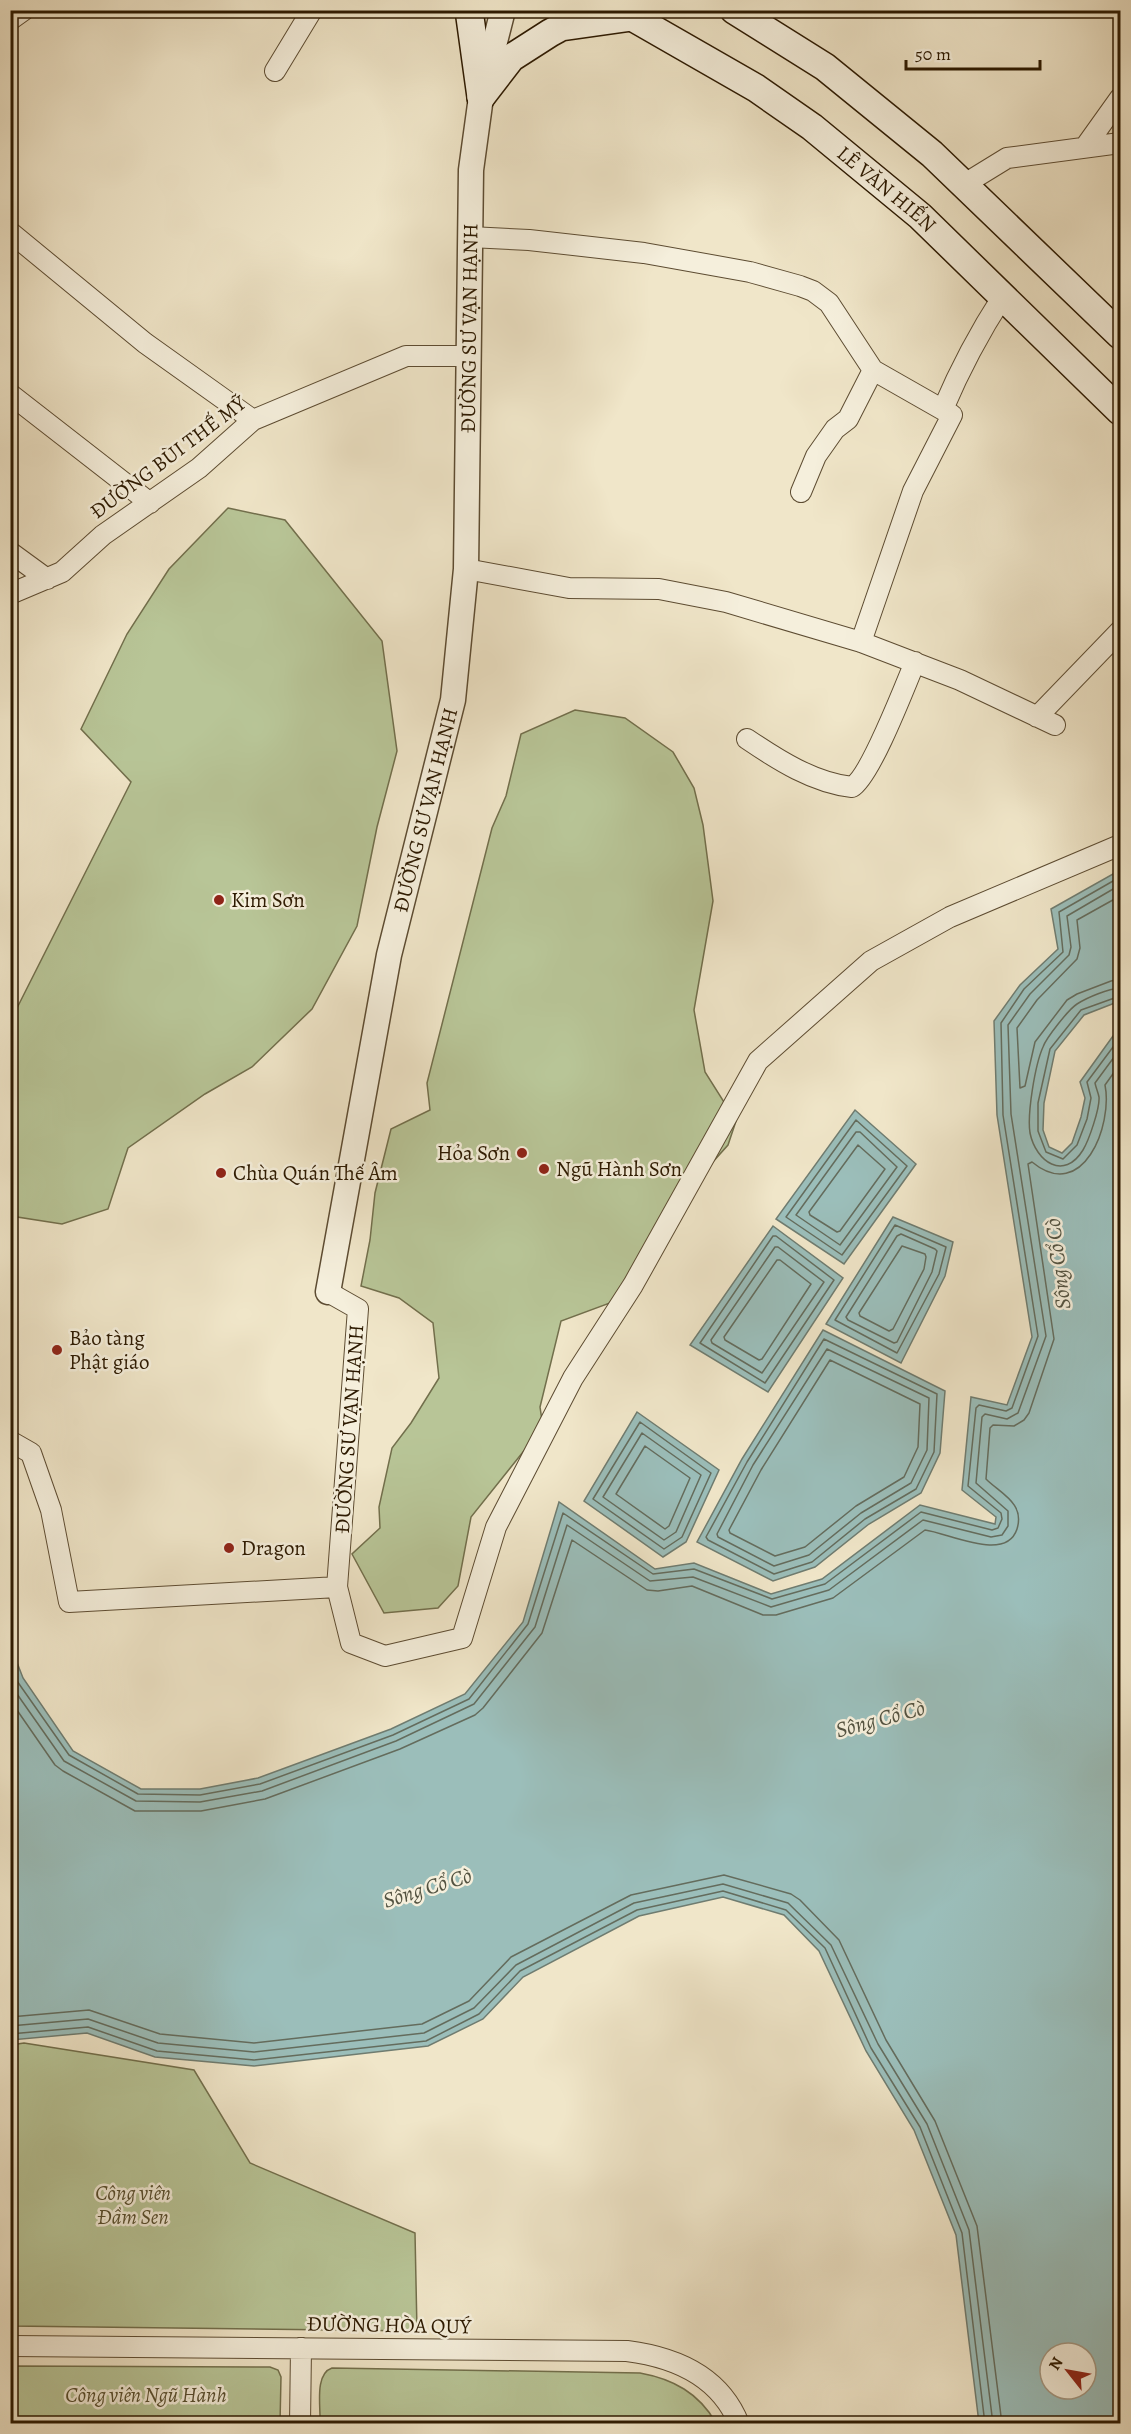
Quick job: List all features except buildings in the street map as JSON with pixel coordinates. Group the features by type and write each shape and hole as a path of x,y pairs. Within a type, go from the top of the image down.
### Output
{"main road":[{"path":"469,10 481,97"},
{"path":"734,10 825,68 932,154 1120,335"},
{"path":"481,97 511,58 550,33 561,27 626,14"},
{"name":"LÊ VĂN HIẾN","path":"626,14 756,88 812,127 920,216 1120,411"}],"street":[{"path":"10,20 24,10"},
{"path":"275,71 312,10"},
{"name":"ĐƯỜNG SƯ VẠN HẠNH","path":"337,1587 358,1310 328,1292 389,955 453,700 466,569 471,170 481,97 503,10"},
{"path":"1085,147 1120,98"},
{"path":"963,184 1008,158 1120,143"},
{"path":"10,232 145,343 253,420"},
{"path":"470,237 529,240 644,253 750,272 800,286 829,303 873,370 952,416 913,491 861,642"},
{"path":"943,409 961,366 982,327 1003,296"},
{"name":"ĐƯỜNG BÙI THẾ MỸ","path":"10,594 62,572 103,535 199,468 253,420 406,356 468,356"},
{"path":"801,492 816,456 836,429 848,419 873,370"},
{"path":"10,394 150,503"},
{"path":"10,552 47,579"},
{"path":"466,569 569,588 659,588 726,602 861,642 915,662 960,680 1046,721 1120,631"},
{"path":"747,739 772,756 816,778 852,787 857,784 866,769 893,718 915,662"},
{"path":"10,1441 31,1453 51,1510 69,1602 337,1587 351,1643 385,1656 462,1638 496,1527 545,1431 573,1378 633,1285 758,1061 871,961 950,917 1120,844"},
{"name":"ĐƯỜNG HÒA QUÝ","path":"10,2346 627,2351 682,2364 699,2374 725,2400 739,2424"},
{"path":"300,2424 301,2348"}],"green space":[{"path":"228,508 285,520 382,641 397,751 377,827 357,926 312,1009 252,1067 205,1094 128,1148 108,1209 62,1224 11,1216 10,1027 14,1014 131,782 81,729 127,634 169,569"},
{"name":"Ngũ Hành Sơn","path":"575,710 625,718 673,752 694,788 703,825 713,901 694,1010 705,1072 736,1121 728,1145 676,1203 610,1303 561,1321 540,1407 543,1427 471,1517 458,1586 438,1608 384,1613 352,1554 380,1528 379,1507 392,1448 411,1423 439,1378 433,1323 399,1298 361,1286 370,1240 375,1193 391,1129 430,1110 427,1083 492,828 506,796 521,734"},
{"name":"Công viên Đầm Sen","path":"24,2043 194,2070 250,2163 415,2233 417,2331 11,2326 11,2045"},
{"name":"Công viên Ngũ Hành","path":"11,2366 270,2367 278,2370 281,2377 280,2423 11,2423"},
{"path":"332,2368 640,2373 663,2379 684,2389 702,2403 716,2423 320,2423 321,2384 326,2371"}],"water":[{"name":"Sông Cổ Cò","path":"1120,870 1120,1001 1084,1015 1055,1051 1044,1103 1043,1130 1049,1147 1062,1153 1072,1143 1085,1098 1080,1082 1113,1036 1120,1035 1120,2423 979,2423 956,2235 914,2130 866,2051 819,1951 784,1915 723,1897 639,1916 523,1977 483,2019 428,2046 254,2066 155,2057 87,2033 11,2040 11,1647 23,1678 73,1751 141,1789 200,1789 258,1778 391,1729 465,1694 523,1622 559,1502 655,1569 694,1563 771,1594 822,1579 920,1505 995,1524 996,1517 962,1490 971,1397 1007,1405 1032,1337 997,1115 994,1021 1020,985 1058,949 1051,909"},
{"path":"855,1110 916,1164 844,1264 776,1219"},
{"path":"893,1217 953,1242 945,1276 901,1363 826,1324"},
{"path":"773,1226 843,1278 768,1392 690,1345"},
{"path":"823,1330 945,1391 940,1453 921,1493 869,1524 815,1567 773,1581 697,1542 742,1459"},
{"path":"637,1412 719,1470 686,1542 663,1557 584,1501"}],"place":[{"name":"Kim Sơn","path":"219,900"},
{"name":"Hỏa Sơn","path":"522,1153"},
{"name":"Ngũ Hành Sơn","path":"544,1169"},
{"name":"Chùa Quán Thế Âm","path":"221,1173"},
{"name":"Bảo tàng Phật giáo","path":"57,1350"},
{"name":"Dragon","path":"229,1548"}]}
